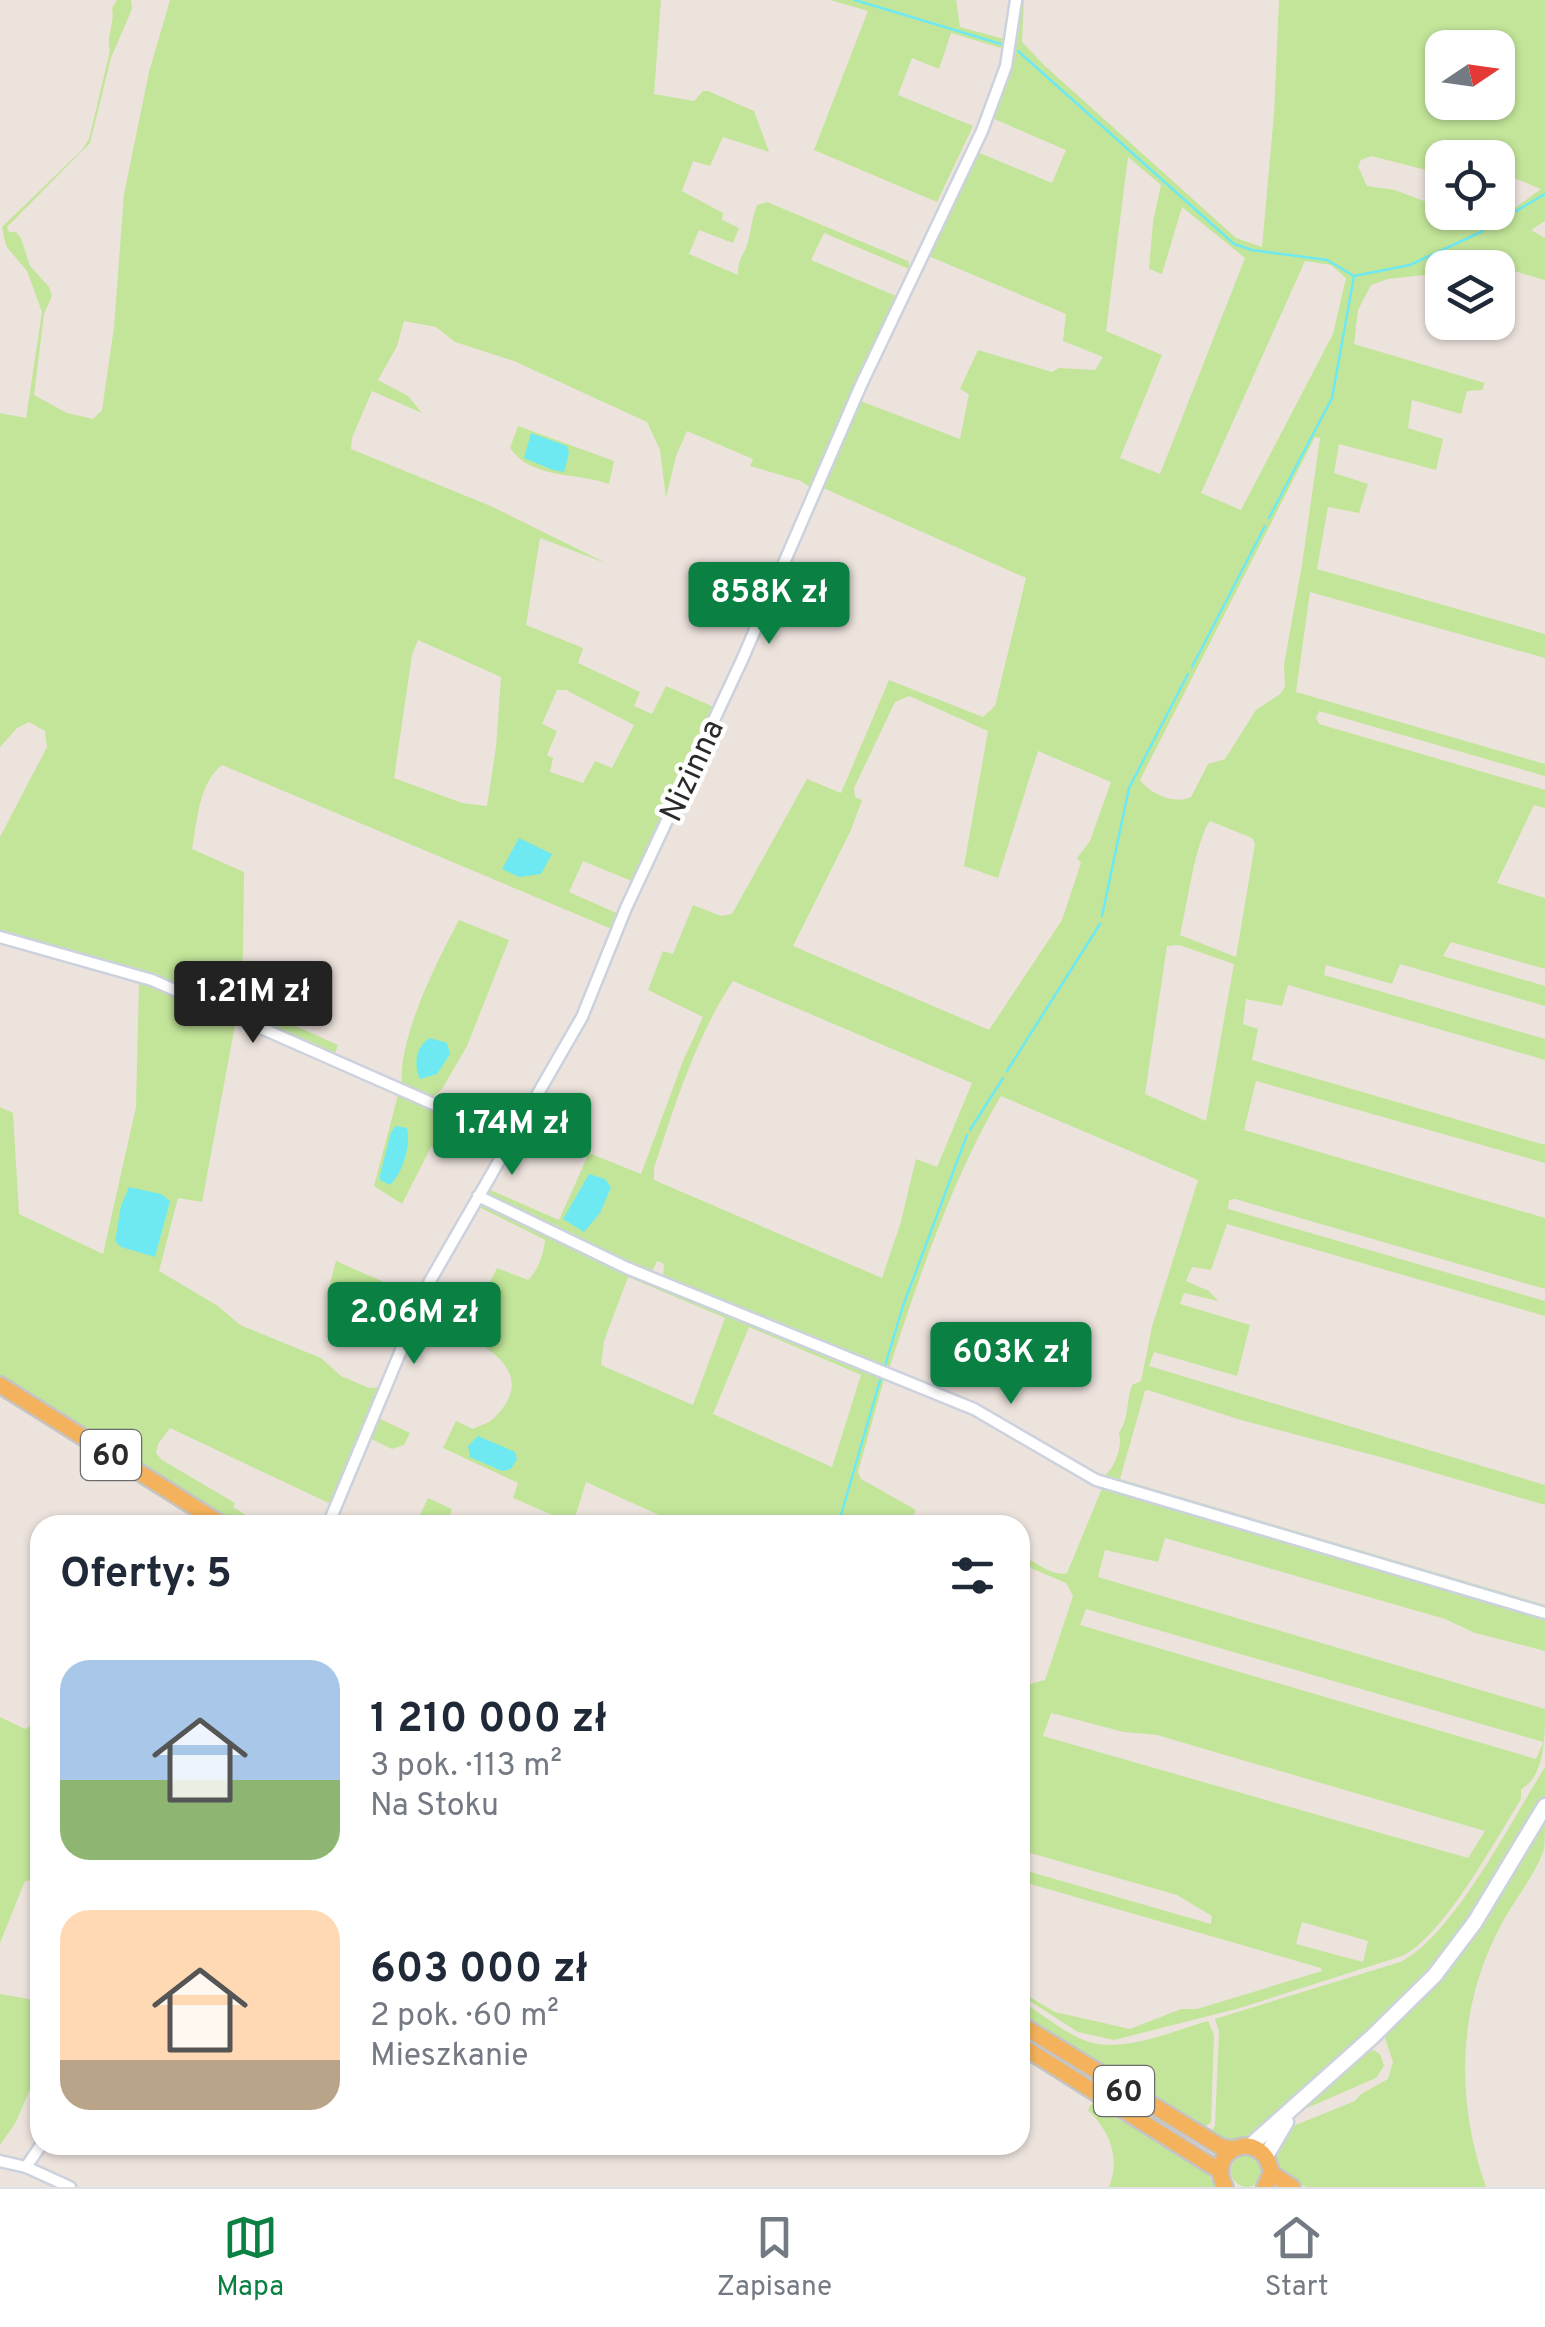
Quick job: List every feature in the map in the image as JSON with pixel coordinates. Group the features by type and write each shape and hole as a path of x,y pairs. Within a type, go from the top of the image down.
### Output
{"main road":[{"name":"60","path":"0,1385 206,1515"},
{"path":"1233,2149 1250,2146 1294,2109 1409,2002 1454,1953 1545,1806"},
{"name":"60","path":"1030,2030 1162,2113 1221,2147 1233,2149"},
{"name":"60","path":"1030,2052 1223,2179 1226,2154 1233,2149"},
{"path":"1268,2172 1294,2109"},
{"path":"1250,2146 1268,2172 1292,2187"}],"street":[{"name":"Nizinna","path":"332,1515 420,1300 582,1017 626,908 742,660 861,385 982,132 1006,66 1016,0"},
{"path":"0,936 152,980 513,1139"},
{"path":"478,1196 641,1274 974,1410 1096,1480 1545,1613"},
{"path":"26,2168 34,2155"},
{"path":"0,2161 70,2187"}],"green space":[{"path":"117,0 131,0 132,9 111,58 90,143 7,227 21,238 30,266 52,296 44,314 34,395 67,413 93,419 102,410 114,327 124,194 149,72 170,0 661,0 654,94 694,101 708,91 754,111 769,152 723,137 710,166 693,161 682,191 723,213 722,220 739,228 733,243 699,230 689,254 738,275 757,205 767,202 908,261 910,267 824,233 811,260 896,296 811,488 801,481 750,466 753,459 687,431 676,456 666,498 660,450 647,422 514,361 455,342 436,327 404,321 397,346 378,380 408,396 422,413 372,391 351,449 493,507 608,564 540,538 526,625 583,648 578,663 640,692 634,706 652,714 666,686 716,708 634,882 583,861 569,892 621,915 614,930 222,765 214,772 204,792 192,849 244,872 243,955 237,1000 338,1045 334,1056 153,977 0,933 0,837 47,747 45,731 29,722 17,728 0,747 0,413 26,418 42,312 27,271 6,246 2,227 89,139 110,51 112,8","holes":["418,640 501,677 487,806 462,803 394,778 412,655","557,690 566,690 634,725 612,768 595,761 583,783 550,772 553,758 547,755 557,731 542,724"]},
{"path":"830,0 956,0 960,27 1008,40 1004,49 951,33 939,69 912,58 898,95 973,126 937,202 814,150 868,11"},
{"path":"1019,0 1024,0 1022,42 1044,65 1236,238 1262,247 1279,0 1545,0 1545,221 1531,230 1545,238 1545,280 1515,271 1515,250 1425,250 1425,275 1371,285 1358,310 1354,344 1485,383 1482,390 1467,391 1461,414 1412,400 1408,428 1443,439 1436,470 1339,444 1334,473 1368,484 1359,513 1328,507 1317,569 1545,634 1545,658 1310,592 1296,692 1545,764 1545,776 1319,711 1316,718 1319,724 1545,790 1545,808 1534,805 1497,883 1545,898 1545,969 1451,942 1443,956 1545,986 1545,1006 1400,964 1392,984 1326,965 1324,975 1545,1039 1545,1060 1288,985 1282,1006 1246,999 1243,1024 1258,1029 1252,1060 1545,1145 1545,1163 1256,1081 1244,1130 1545,1218 1545,1289 1235,1199 1229,1200 1228,1209 1545,1301 1545,1316 1227,1224 1211,1270 1192,1267 1186,1281 1209,1291 1218,1301 1184,1293 1180,1304 1250,1325 1237,1376 1154,1352 1149,1366 1545,1485 1545,1505 1148,1390 1120,1479 1545,1605 1545,1611 1100,1479 1113,1465 1118,1452 1132,1385 1141,1381 1152,1327 1198,1180 1001,1096 952,1195 888,1372 663,1278 664,1264 657,1261 652,1272 647,1273 487,1196 488,1189 559,1220 589,1153 641,1174 703,1017 648,990 663,951 673,954 693,905 721,916 732,914 807,779 841,793 889,680 983,717 995,706 1026,578 821,487 858,400 960,439 969,394 960,389 978,350 1052,372 1059,368 1095,370 1103,357 1063,341 1066,314 926,255 977,152 1052,183 1066,150 992,118 1013,54","holes":["1128,157 1161,185 1149,269 1162,274 1182,207 1245,258 1160,474 1120,458 1162,355 1106,331","1305,261 1331,265 1346,278 1333,334 1241,510 1201,493","1315,437 1320,438 1284,665 1285,687 1256,710 1225,759 1208,764 1191,797 1170,799 1156,794 1140,780","909,696 988,731 964,866 998,878 1038,751 1111,782 1090,841 1077,858 1081,863 1062,920 989,1030 793,946 851,830 862,800 855,797 854,788 895,702","1210,821 1252,838 1255,844 1236,957 1180,935","1179,945 1234,964 1206,1121 1145,1094 1167,946","733,981 972,1083 937,1167 916,1159 882,1278 654,1180 654,1168 678,1095"]},
{"path":"518,426 614,461 609,484 556,474 519,458 510,448"},
{"path":"459,920 509,940 467,1046 442,1089 430,1099 402,1086 402,1067 420,1001"},
{"path":"139,980 236,1020 202,1202 178,1198 159,1271 218,1306 240,1325 321,1358 341,1376 369,1388 380,1387 333,1505 170,1428 158,1444 156,1453 162,1460 235,1503 233,1507 246,1515 220,1515 0,1377 0,1107 13,1113 19,1214 103,1254 136,1107"},
{"path":"399,1091 462,1119 445,1153 431,1147 402,1204 374,1186"},
{"path":"487,1204 885,1376 858,1472 861,1479 916,1510 913,1515 659,1515 586,1482 576,1515 552,1515 513,1498 518,1483 443,1448 456,1421 473,1429 494,1418 508,1399 512,1381 493,1353 420,1315 432,1287 477,1308 497,1268 528,1280 538,1267 545,1240 477,1206","holes":["628,1277 725,1318 693,1405 601,1365 604,1341","749,1327 861,1375 832,1467 713,1414"]},
{"path":"336,1261 418,1297 406,1325 327,1294"},
{"path":"378,1418 410,1433 404,1445 392,1449 369,1438"},
{"path":"1103,1486 1545,1617 1545,1651 1165,1538 1158,1562 1105,1550 1098,1577 1545,1709 1545,1731 1542,1755 1539,1766 1521,1789 1521,1799 1451,1909 1418,1945 1402,1956 1240,2008 1114,2040 1078,2032 1030,2001 1030,1997 1055,2012 1130,2029 1181,2009 1197,2009 1322,1971 1030,1884 1030,1872 1211,1924 1212,1916 1177,1895 1030,1853 1030,1684 1045,1680 1073,1596 1066,1583 1033,1569 1030,1561 1067,1573","holes":["1086,1609 1543,1742 1536,1759 1080,1625","1051,1713 1124,1732 1157,1735 1485,1831 1468,1858 1043,1736","1302,1922 1368,1941 1363,1962 1296,1944"]},
{"path":"428,1498 452,1509 450,1515 420,1515"},
{"path":"0,1717 25,1729 30,1726 30,1881 25,1881 0,1943"},
{"path":"1545,1767 1545,1796 1465,1928 1428,1976 1251,2139 1228,2142 1210,2135 1215,2125 1219,2032 1215,2019 1400,1962 1420,1949 1480,1875"},
{"path":"1545,1818 1541,1858 1487,1955 1469,2020 1465,2053 1469,2120 1486,2187 1307,2187 1288,2178 1280,2170 1273,2151 1288,2128 1355,2101 1388,2079 1393,2062 1385,2038 1390,2027 1460,1955"},
{"path":"0,1994 30,1999 30,2089 16,2122 0,2145"},
{"path":"1030,2007 1069,2033 1100,2044 1147,2040 1208,2021 1214,2035 1211,2122 1203,2129 1030,2023"},
{"path":"1373,2050 1380,2054 1384,2066 1376,2078 1300,2111 1360,2055"},
{"path":"1091,2104 1199,2164 1215,2187 1109,2187 1114,2165 1111,2145 1088,2110"},
{"path":"1247,2155 1258,2160 1263,2171 1258,2182 1247,2187 1236,2182 1231,2171 1236,2160"}],"water":[{"path":"531,433 567,446 564,472 524,458"},
{"path":"519,838 552,854 541,874 519,877 502,869"},
{"path":"430,1038 447,1043 450,1054 437,1074 420,1079 417,1056"},
{"path":"396,1126 407,1128 408,1142 402,1166 390,1185 380,1180 380,1175"},
{"path":"589,1174 605,1179 611,1187 600,1213 584,1232 563,1219"},
{"path":"129,1187 161,1194 170,1201 155,1257 121,1247 115,1241"},
{"path":"478,1436 515,1452 517,1459 511,1469 502,1471 470,1457 468,1446"}],"waterway":[{"path":"855,0 1001,44"},
{"path":"1018,51 1234,244 1327,260 1354,276"},
{"path":"1515,212 1545,194"},
{"path":"1269,518 1332,398 1354,276 1410,265 1483,231"},
{"path":"1192,667 1265,526"},
{"path":"1102,916 1129,788 1188,674"},
{"path":"1007,1071 1100,924"},
{"path":"970,1130 1003,1078"},
{"path":"884,1369 903,1306 967,1135"},
{"path":"841,1515 881,1377"}]}
